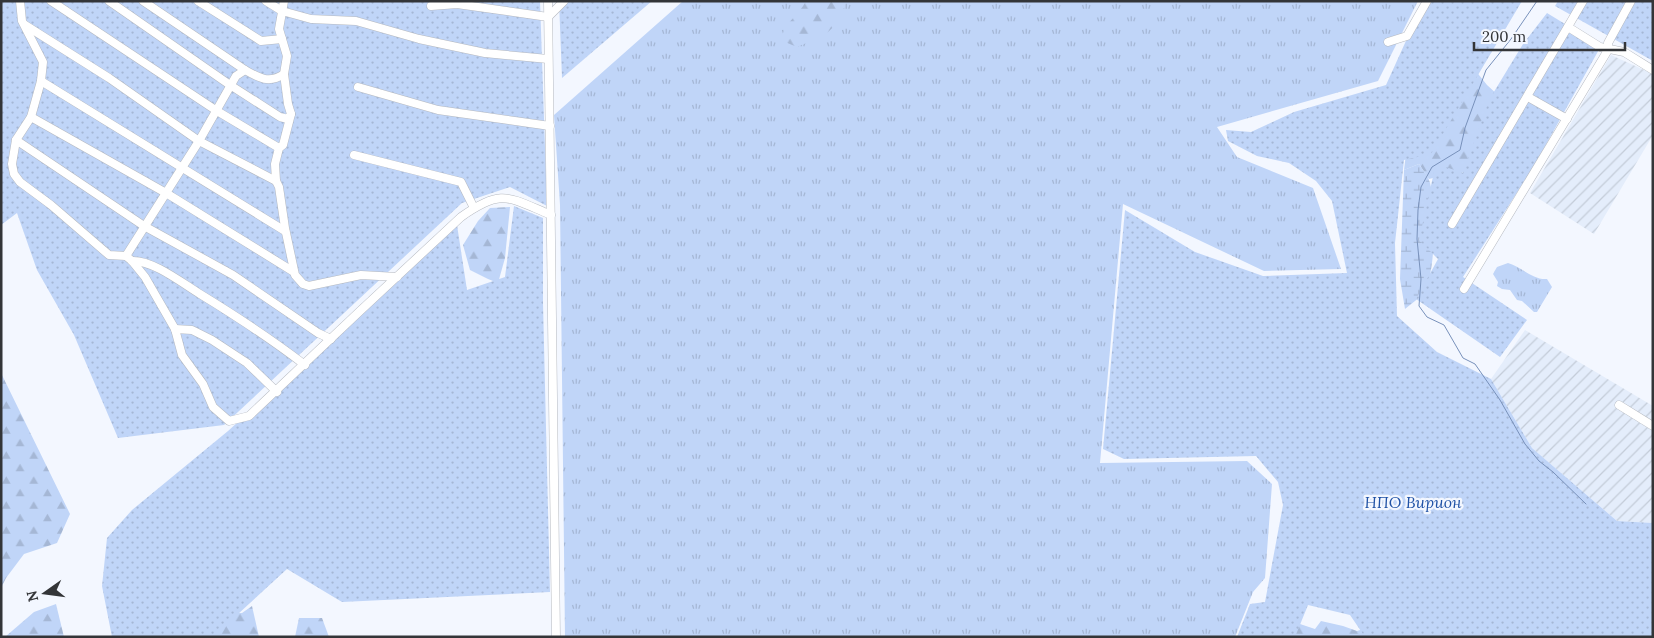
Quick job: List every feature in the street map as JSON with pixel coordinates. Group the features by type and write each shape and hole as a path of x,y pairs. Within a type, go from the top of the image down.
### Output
{"street":[{"path":"20,1 22,21 43,62 42,81 32,117 16,140 12,170 20,182 51,205 110,255 138,261 164,272 275,341 305,364"},
{"path":"50,1 217,111 279,148"},
{"path":"109,1 230,85 280,117 288,119 292,114"},
{"path":"143,1 245,70 261,78 276,80 284,74"},
{"path":"198,1 262,41 282,39"},
{"path":"266,1 282,11 310,20 356,21 419,39 485,53 548,59"},
{"path":"284,1 279,29 287,56 284,74 288,104 292,114 275,164 276,181 279,187 285,230 294,272 299,281 308,286 361,275 397,277"},
{"path":"548,1 556,637"},
{"path":"548,18 564,1"},
{"path":"1388,42 1407,36 1427,1"},
{"path":"1452,224 1583,1"},
{"path":"1464,289 1608,50 1608,43 1631,1"},
{"path":"431,6 457,4 548,18"},
{"path":"22,21 109,78 199,141 276,181"},
{"path":"1568,27 1600,47 1624,52 1653,70"},
{"path":"129,259 144,226 199,141 230,85 245,70"},
{"path":"42,81 285,230"},
{"path":"358,87 438,110 550,126"},
{"path":"1528,97 1567,119"},
{"path":"32,117 166,193 294,272"},
{"path":"16,140 144,226 233,275 318,333 331,339"},
{"path":"354,155 461,182 474,208"},
{"path":"129,259 145,277 175,330 182,355 203,384 213,407 229,421 249,416 277,392 461,217 474,208 493,199 510,197 551,215"},
{"path":"175,330 192,330 212,340 247,363 277,392"},
{"path":"1619,405 1653,426"}],"shaded area":[{"path":"1611,55 1653,74 1653,135 1594,234 1530,193"},
{"path":"1525,330 1653,406 1653,523 1617,521 1532,448 1491,379"}],"green space":[{"path":"1,1 540,1 547,206 510,187 462,203 224,425 118,438 74,335 37,270 17,213 1,225"},
{"path":"559,1 652,1 562,78"},
{"path":"683,1 1418,1 1378,81 1217,127 1237,157 1313,188 1341,269 1264,271 1123,204 1100,463 1247,461 1272,484 1265,578 1253,592 1235,637 565,637 560,205 554,115"},
{"path":"806,1 846,2 838,20 828,32 797,47 785,42 782,37 786,27"},
{"name":"НПО Вирион","path":"1424,1 1522,1 1431,154 1404,160 1395,243 1397,316 1437,352 1491,379 1532,448 1617,521 1653,523 1653,637 1365,637 1350,615 1308,605 1295,637 1237,637 1250,604 1265,602 1283,505 1278,482 1256,456 1124,459 1103,449 1125,210 1195,252 1263,276 1347,273 1332,201 1316,181 1289,163 1257,156 1228,141 1226,130 1251,132 1294,112 1386,85"},
{"path":"1558,1 1653,1 1653,61 1555,6"},
{"path":"1547,13 1601,46 1534,166 1463,277 1527,320 1500,357 1416,299 1438,259 1419,240 1434,172 1443,166 1463,173 1489,100 1523,44"},
{"path":"1471,65 1498,95 1468,172 1429,179 1419,164 1404,170 1407,146"},
{"path":"1419,164 1428,178 1432,190 1434,221 1433,256 1431,272 1423,294 1405,309 1400,279 1404,170"},
{"path":"514,206 543,218 543,303 550,592 342,602 287,569 213,637 112,637 102,586 107,538 132,510 228,431 457,225 467,290 505,277"},
{"path":"510,207 505,258 498,283 470,270 463,245 478,221 490,208"},
{"path":"1508,263 1532,275 1547,279 1552,287 1537,312 1534,312 1522,301 1517,300 1510,290 1497,286 1498,282 1493,274 1497,267"},
{"path":"1,373 70,514 57,543 24,554 1,588"},
{"path":"56,604 64,637 5,637 34,612"},
{"path":"252,606 259,637 205,637 228,613 242,613"},
{"path":"299,618 322,618 329,637 295,637"},
{"path":"1321,621 1357,631 1373,626 1395,637 1293,637 1285,624 1300,624 1315,629"}],"waterway":[{"path":"1537,1 1511,39 1486,70 1465,128 1460,150 1432,167 1421,187 1417,239 1421,279 1419,306 1427,317 1444,325 1463,358 1475,364 1500,400 1525,444 1539,461 1586,504"}]}
